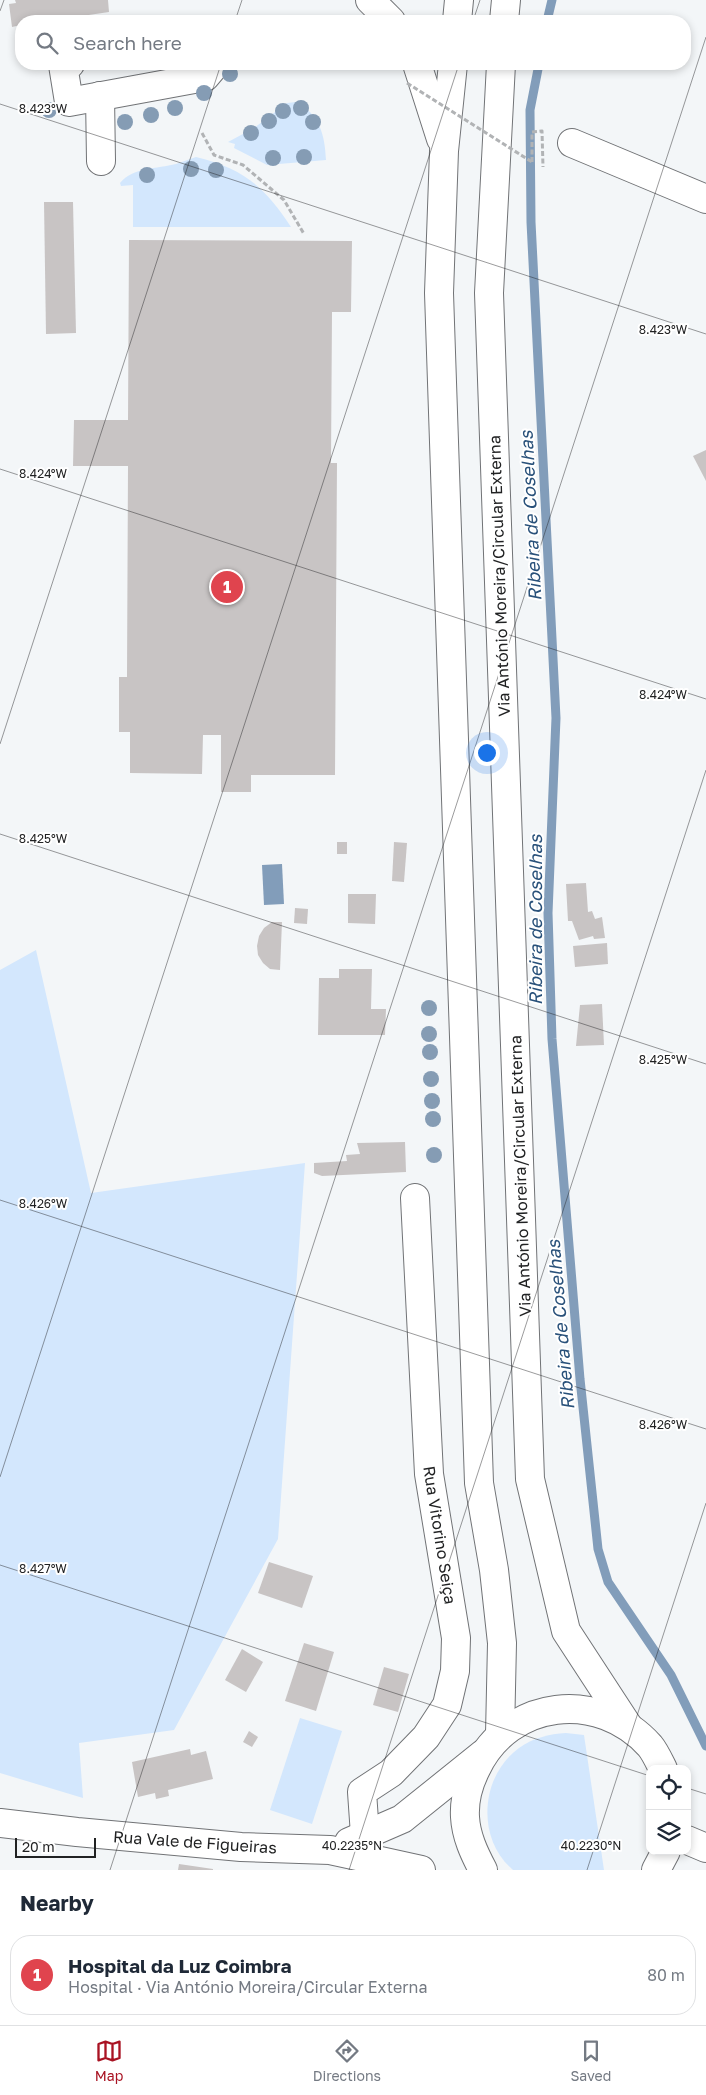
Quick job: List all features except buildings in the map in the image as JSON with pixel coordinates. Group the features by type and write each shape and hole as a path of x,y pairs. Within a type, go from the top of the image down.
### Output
{"main road":[{"path":"370,0 385,15"},
{"path":"457,15 458,0"},
{"path":"505,15 506,0"},
{"path":"63,70 69,102 206,76 211,70"},
{"path":"451,70 444,150 440,303 479,1484 494,1570 502,1643 500,1734"},
{"name":"Via António Moreira/Circular Externa","path":"501,70 489,293 530,1479 566,1631 628,1726 651,1747 661,1765"},
{"path":"412,73 444,150"},
{"path":"100,96 101,161"},
{"path":"572,143 706,199"},
{"name":"Rua Vitorino Seiça","path":"365,1835 362,1792 391,1773 426,1737 447,1705 455,1671 456,1638 429,1474 415,1198"},
{"name":"Via António Moreira/Circular Externa","path":"483,1870 471,1848 465,1816 469,1784 483,1754 500,1734 530,1716 563,1708 597,1712 628,1726"},
{"name":"Rua Vale de Figueiras","path":"330,1850 402,1819 483,1754"},
{"name":"Rua Vale de Figueiras","path":"0,1823 241,1847 330,1850 421,1870"},
{"path":"691,1842 706,1848"},
{"path":"656,1870 664,1855"}],"path":[{"path":"412,73 532,162 532,132 542,132 543,167"},
{"path":"202,133 214,155 243,165 284,200 304,234"}],"shaded area":[{"path":"296,102 311,113 320,126 326,160 267,165 234,148 235,144 228,142 254,128 287,103"},
{"path":"196,157 227,167 251,181 272,200 291,227 133,227 133,185 121,186 120,183 138,171 176,164"},
{"path":"282,864 284,904 264,905 262,865"},
{"path":"36,950 91,1193 305,1163 278,1539 174,1730 79,1743 83,1798 0,1773 0,970"},
{"path":"300,1718 342,1731 312,1824 270,1810"},
{"path":"566,1733 584,1735 604,1870 513,1870 501,1857 493,1842 488,1825 490,1791 496,1775 506,1760 524,1745 541,1737"}],"waterway":[{"name":"Ribeira de Coselhas","path":"548,15 552,0"},
{"name":"Ribeira de Coselhas","path":"538,70 530,110 531,222 556,718 548,913 552,1039 580,1379 598,1549 608,1582 671,1675 706,1746"}],"place":[{"name":"Hospital da Luz Coimbra","path":"227,587"}]}
